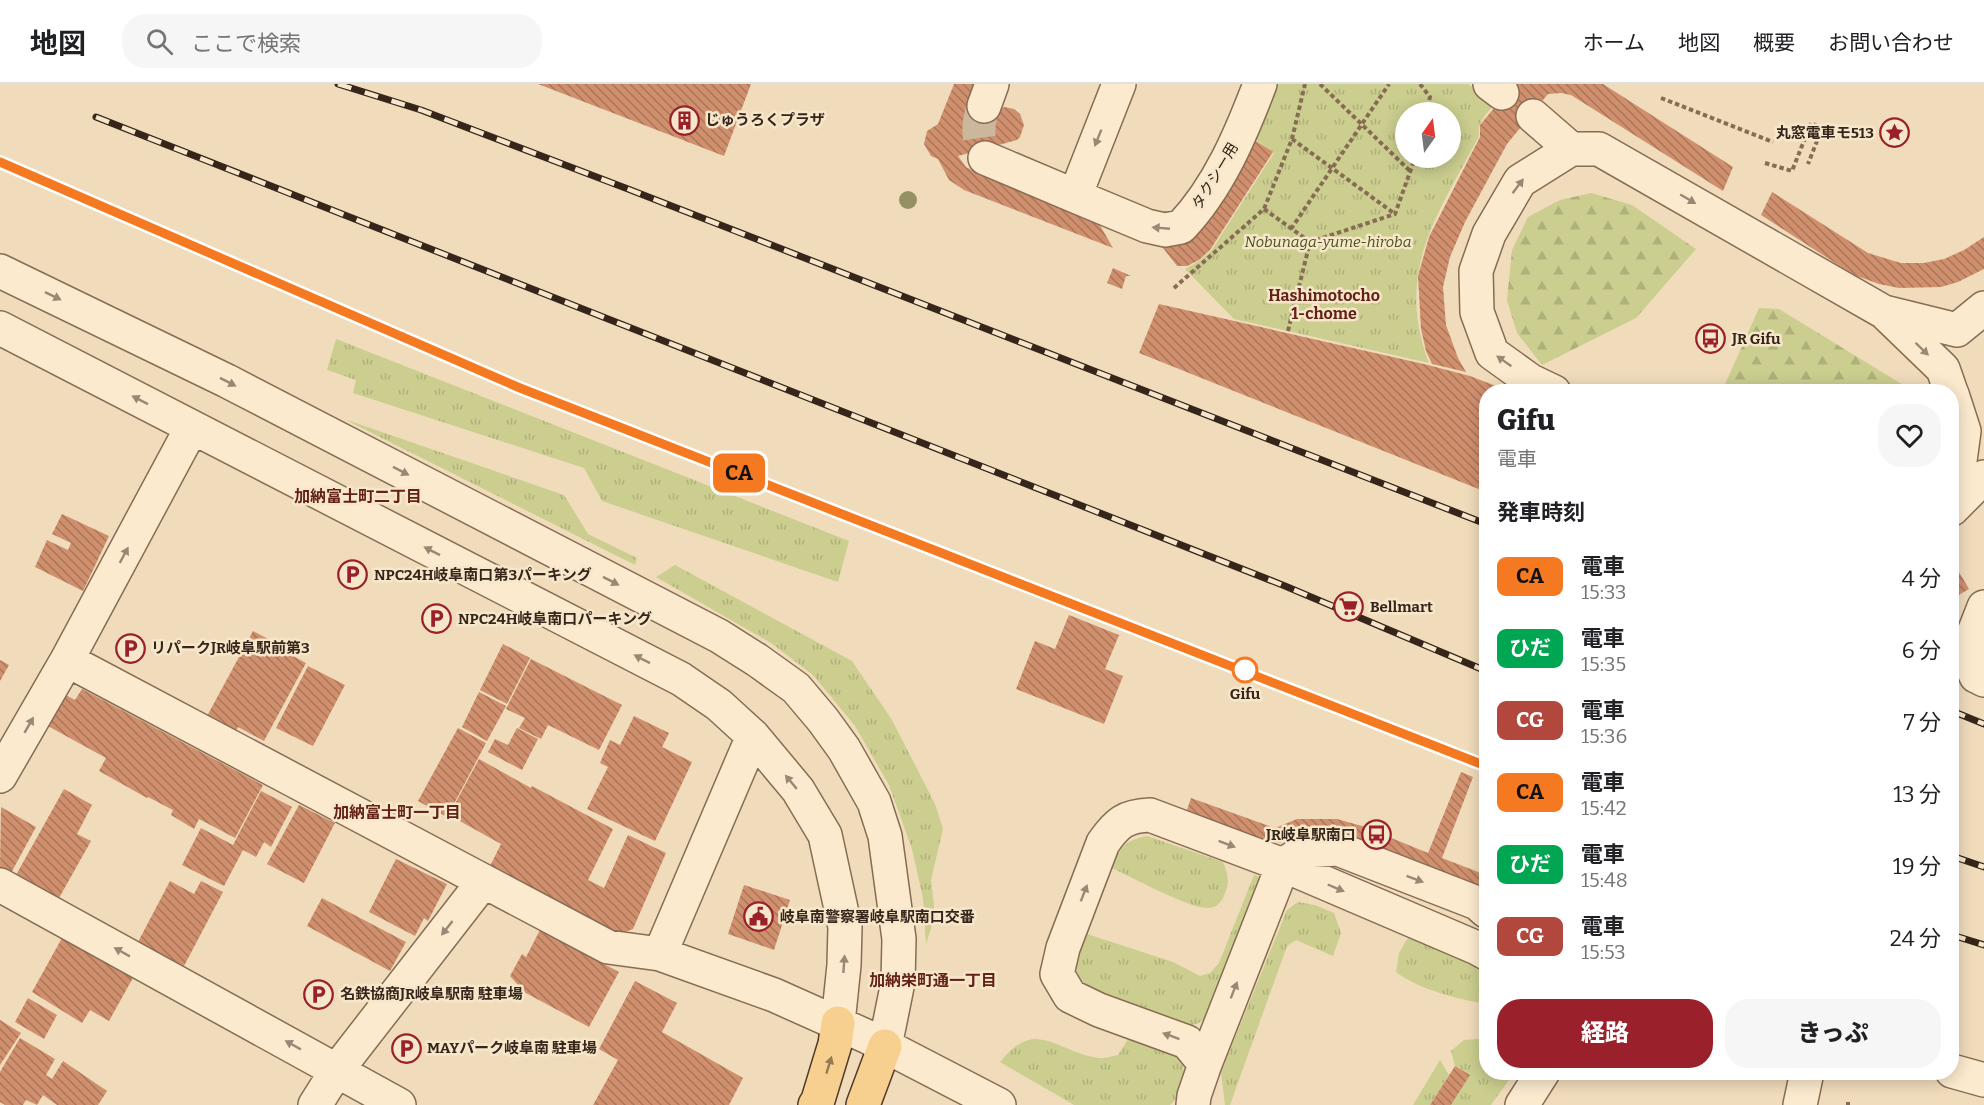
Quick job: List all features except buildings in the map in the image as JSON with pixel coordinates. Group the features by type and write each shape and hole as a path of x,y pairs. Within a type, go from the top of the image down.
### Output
{"main road":[{"path":"815,1105 835,1044 838,1023"},
{"path":"864,1105 885,1046"}],"street":[{"path":"985,158 1075,196 1119,84"},
{"name":"タクシー用","path":"1075,196 1147,226 1165,230 1181,227 1206,195 1223,167 1246,121 1260,84"},
{"path":"1533,116 1571,149"},
{"path":"1537,384 1492,353 1477,312 1476,271 1489,234 1520,181 1571,149 1599,149 1884,312 1943,369 1948,384"},
{"path":"0,271 227,381 719,636 795,688 844,749 874,802 885,836 899,939 898,982 885,1046"},
{"path":"1884,312 1957,330 1984,308"},
{"path":"0,328 681,679 719,705 753,736 798,789 825,835 845,927 838,1023"},
{"path":"1959,416 1964,431 1959,468"},
{"path":"0,776 67,660 192,427"},
{"path":"1959,503 1984,477"},
{"path":"1959,506 1984,492"},
{"path":"1984,607 1966,653 1976,676 1984,680"},
{"path":"67,660 608,947 660,954 774,995 838,1023 999,1105"},
{"path":"660,954 753,736"},
{"path":"1205,1064 1187,1042 1099,1010 1070,996 1057,974 1063,948 1103,843 1112,829 1125,819 1150,814 1283,865 1479,950"},
{"path":"1191,1102 1283,865 1304,851 1338,849 1479,905"},
{"path":"315,1105 337,1070 483,882"},
{"path":"0,885 399,1105"},
{"path":"1959,1073 1984,1080"},
{"path":"1522,1105 1538,1080"},
{"path":"1800,1105 1805,1080"}],"path":[{"path":"1174,288 1264,209 1292,139 1305,84"},
{"path":"1320,84 1410,171"},
{"path":"1291,229 1389,84"},
{"path":"1420,84 1430,97 1429,102"},
{"path":"1661,98 1773,142"},
{"path":"1765,163 1792,171 1811,123 1822,128 1808,164"},
{"path":"1292,139 1395,214"},
{"path":"1395,214 1411,168"},
{"path":"1264,209 1310,242"},
{"path":"1310,242 1395,214"},
{"path":"1288,331 1310,242"}],"green space":[{"name":"Nobunaga-yume-hiroba","path":"1271,84 1468,84 1495,104 1481,122 1479,136 1436,218 1419,271 1416,299 1419,330 1429,363 1234,319 1185,269 1211,251 1274,153 1255,139"},
{"path":"1591,193 1632,205 1696,249 1636,318 1542,365 1517,333 1507,300 1512,250 1528,217 1560,200"},
{"path":"1759,308 1779,309 1902,384 1725,384"},
{"path":"336,339 849,541 838,582 602,501 584,468 353,393 356,380 327,370"},
{"path":"344,419 564,495 588,534 637,558 635,565"},
{"path":"675,565 852,661 892,720 935,804 943,829 931,880 935,915 926,944 923,898 912,849 889,785 855,726 813,675 771,643 656,577"},
{"path":"1147,836 1223,862 1228,881 1220,903 1210,908 1189,904 1112,868 1124,846 1133,840"},
{"path":"1254,875 1264,878 1206,1018 1197,1024 1186,1026 1090,989 1079,975 1076,963 1084,933 1173,962 1200,976 1210,973 1219,963"},
{"path":"1298,902 1315,905 1334,913 1341,933 1333,956 1296,940 1287,946 1230,1105 1225,1105 1221,1072 1287,910"},
{"path":"1409,936 1477,967 1479,969 1479,1002 1439,993 1404,978 1396,972 1399,953"},
{"path":"1129,1038 1167,1050 1181,1062 1184,1070 1182,1084 1177,1097 1170,1105 1074,1105 1000,1062 1013,1048 1025,1041 1036,1039 1048,1041 1084,1055 1106,1058 1118,1055"},
{"path":"1479,1039 1479,1080 1509,1080 1491,1105 1451,1105 1470,1075 1455,1066 1451,1051 1464,1040"},
{"path":"1440,1060 1449,1075 1430,1105 1413,1105"}],"tunnel":[{"path":"984,106 979,132 985,158"}],"railway":[{"path":"338,84 421,110 628,189 1479,521"},
{"path":"96,117 1285,586 1479,668"},
{"path":"0,162 520,388 1479,763"},
{"path":"1959,714 1984,724"},
{"path":"1959,858 1984,867"},
{"path":"1959,937 1984,945"}],"train":[{"name":"CA","path":"0,162 520,388 1479,763"}],"place":[{"name":"じゅうろくプラザ","path":"684,120"},
{"name":"丸窓電車モ513","path":"1895,133"},
{"name":"JR Gifu","path":"1711,339"},
{"name":"NPC24H岐阜南口第3パーキング","path":"353,575"},
{"name":"Bellmart","path":"1349,607"},
{"name":"NPC24H岐阜南口パーキング","path":"437,619"},
{"name":"リパークJR岐阜駅前第3","path":"130,648"},
{"name":"Gifu","path":"1245,670"},
{"name":"JR岐阜駅南口","path":"1377,835"},
{"name":"岐阜南警察署岐阜駅南口交番","path":"759,917"},
{"name":"名鉄協商JR岐阜駅南 駐車場","path":"319,994"},
{"name":"MAYパーク岐阜南 駐車場","path":"406,1048"}],"district":[{"name":"Hashimotocho 1-chome","path":"1324,304"},
{"name":"加納富士町二丁目","path":"358,496"},
{"name":"加納富士町一丁目","path":"397,812"},
{"name":"加納栄町通一丁目","path":"933,980"}]}
